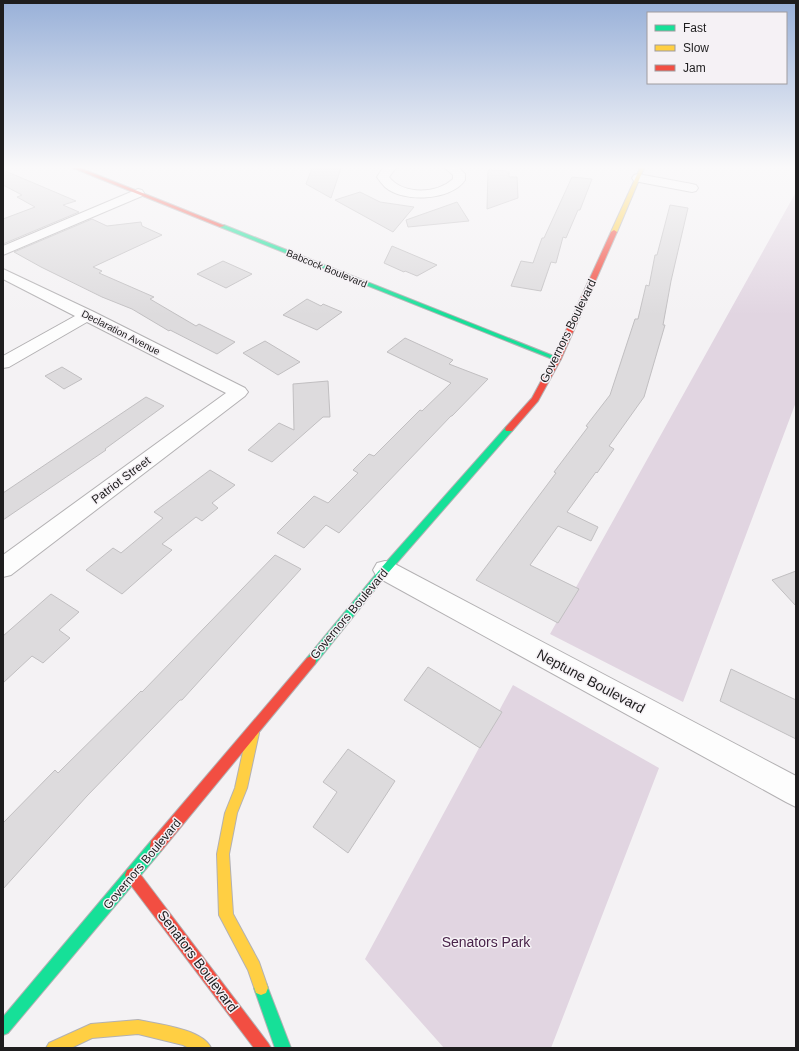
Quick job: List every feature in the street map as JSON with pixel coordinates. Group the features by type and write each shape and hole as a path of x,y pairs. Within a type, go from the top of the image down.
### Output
{"main road":[{"name":"Babcock Boulevard","path":"199,217 557,359"},
{"name":"Governors Boulevard","path":"3,1028 254,730 385,570 534,399 557,359 620,217"},
{"path":"254,730 241,788 231,813 223,854 226,915 254,968 283,1048"},
{"name":"Senators Boulevard","path":"132,875 263,1048"},
{"path":"54,1048 91,1031 138,1027 186,1038 203,1048"}],"street":[{"path":"3,251 82,217"},
{"name":"Declaration Avenue","path":"3,273 239,392"},
{"path":"3,363 88,315"},
{"name":"Patriot Street","path":"3,568 239,392"},
{"name":"Neptune Boulevard","path":"385,570 796,792"}],"green space":[{"path":"782,217 796,217 796,402 683,702 550,634"},
{"name":"Senators Park","path":"513,685 659,768 551,1048 444,1048 365,959"}],"building":[{"path":"8,217 67,217 3,244 3,219"},
{"path":"366,217 406,217 393,232"},
{"path":"414,217 467,217 469,221 408,227 406,220"},
{"path":"554,217 575,217 566,238 563,237 556,263 551,262 541,291 511,286 521,261 533,263 542,238 544,238"},
{"path":"667,217 686,217 671,281 663,325 665,325 644,397 609,446 614,449 567,512 598,527 591,541 558,526 530,565 579,589 558,623 476,580 556,473 554,472 610,395 635,319 638,319 646,285 649,286 655,255 657,255"},
{"path":"92,219 107,226 141,222 142,226 162,235 93,267 102,271 99,273 154,297 150,299 196,326 199,324 235,342 217,354 170,330 169,331 132,309 102,297 14,252"},
{"path":"392,246 437,265 417,276 405,271 404,272 384,263"},
{"path":"223,261 252,274 226,288 197,274"},
{"path":"307,299 321,306 323,304 342,312 317,330 283,315"},
{"path":"405,338 453,360 449,364 488,379 339,533 326,525 304,548 277,533 314,496 328,503 358,473 353,470 369,454 374,456 420,410 422,411 451,383 387,352"},
{"path":"265,341 300,362 278,375 243,353"},
{"path":"62,367 82,379 64,389 45,376"},
{"path":"328,381 330,417 323,417 272,462 248,450 279,423 294,430 293,384"},
{"path":"146,397 164,406 105,449 106,450 3,520 3,493"},
{"path":"210,470 235,485 212,503 218,508 202,521 196,517 162,544 172,550 122,594 86,570 113,548 121,553 163,518 154,512"},
{"path":"275,555 301,569 182,700 180,700 87,796 3,889 3,823 55,770 58,773 141,691 142,692"},
{"path":"796,571 796,606 772,580"},
{"path":"51,594 79,612 59,630 70,638 43,663 32,656 3,683 3,636"},
{"path":"428,667 502,712 480,748 404,700"},
{"path":"731,669 796,700 796,739 720,701"},
{"path":"348,749 395,781 348,853 313,827 337,792 323,782"}],"traffic: fast":[{"path":"222,226 557,359"},
{"path":"311,661 385,570 509,429"},
{"path":"3,1028 156,846"},
{"path":"261,988 283,1048"}],"traffic: slow":[{"path":"614,232 621,217"},
{"path":"253,733 241,788 231,813 223,854 226,915 254,967 261,988"},
{"path":"54,1048 91,1031 138,1027 186,1038 203,1048"}],"traffic: jam":[{"path":"199,217 222,226"},
{"path":"509,429 535,399 557,359 614,232"},
{"path":"156,846 311,661"},
{"path":"132,875 263,1048"}]}
